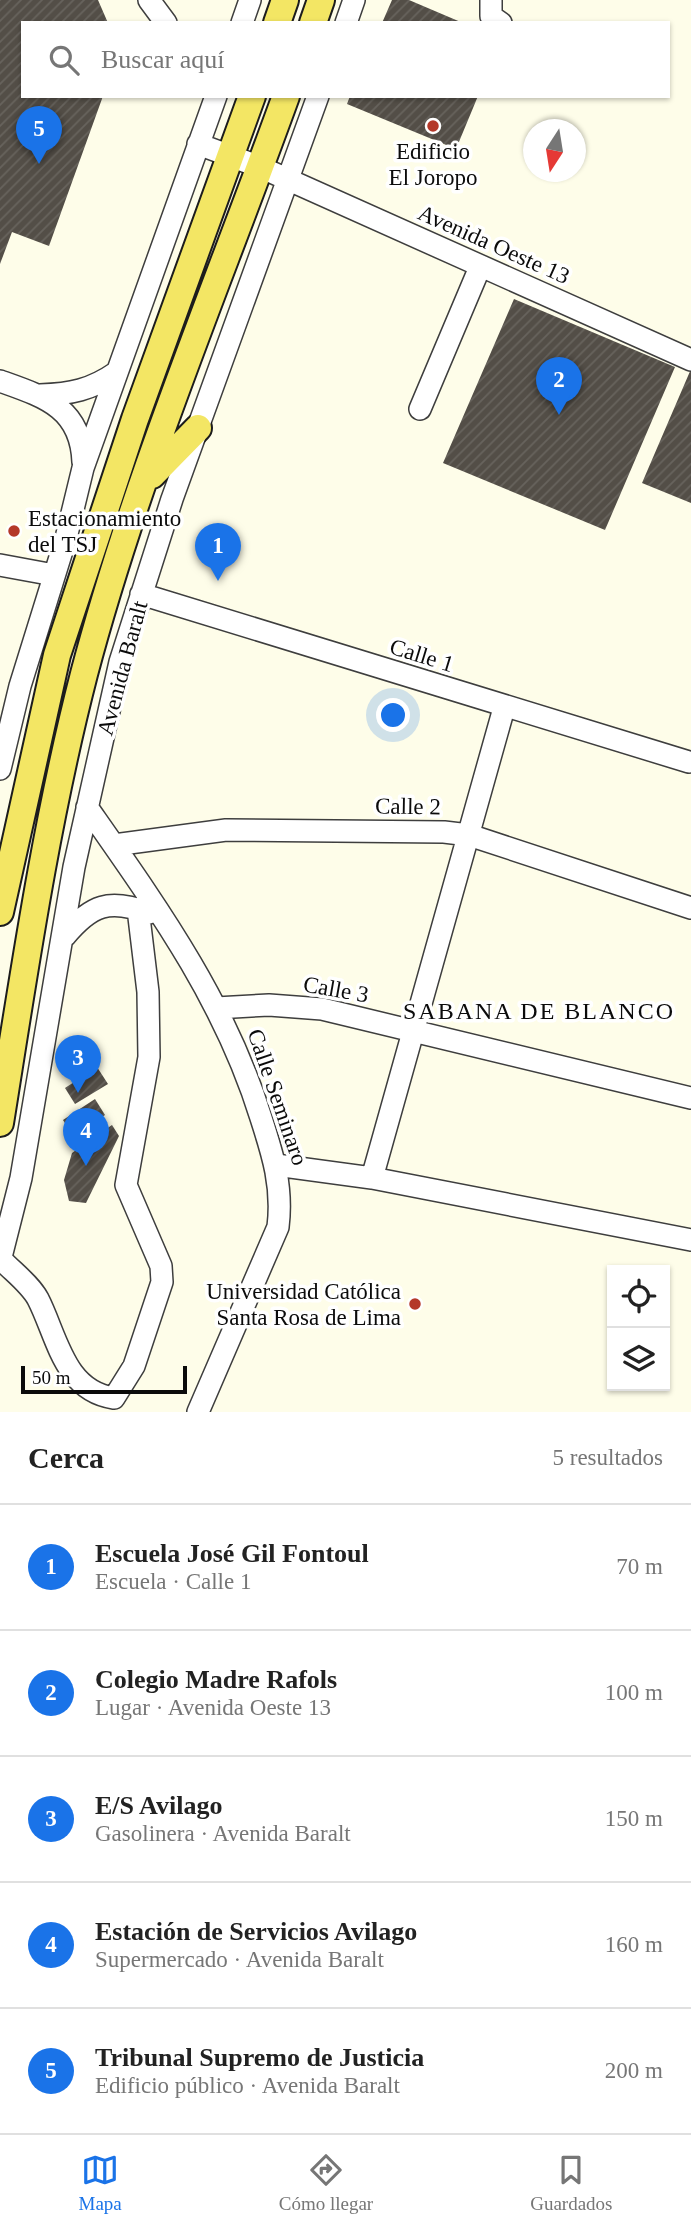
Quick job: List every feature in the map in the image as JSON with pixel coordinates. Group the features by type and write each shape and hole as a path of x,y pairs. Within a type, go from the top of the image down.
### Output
{"main road":[{"path":"278,21 285,0"},
{"path":"314,21 321,0"},
{"path":"0,912 57,655 131,432 251,98"},
{"name":"Avenida Baralt","path":"0,1123 51,821 81,688 144,484 285,98"},
{"path":"144,484 198,428"}],"street":[{"path":"149,0 165,21"},
{"path":"243,21 250,0"},
{"path":"347,21 354,0"},
{"path":"491,0 491,16 499,21"},
{"path":"0,769 20,687 83,468 215,98"},
{"name":"Avenida Baralt","path":"0,1260 8,1198 64,938 87,807 120,662 198,428 317,98"},
{"name":"Avenida Oeste 13","path":"198,145 260,167 691,360"},
{"path":"420,409 480,267"},
{"path":"40,395 70,394 90,389 117,372"},
{"path":"0,381 40,395 64,412 75,425 82,444 83,468"},
{"path":"0,565 54,575"},
{"name":"Calle 1","path":"141,594 504,708 689,762"},
{"path":"372,1178 411,1031 504,708"},
{"name":"Calle Seminaro","path":"87,807 168,923 236,1044 276,1165 282,1198 278,1227 198,1412"},
{"name":"Calle 2","path":"114,845 226,830 444,832 469,835 691,908"},
{"path":"64,938 82,915 95,907 112,905 138,909 168,923"},
{"path":"0,1260 37,1296 62,1358 81,1383 100,1396 114,1398 134,1366 162,1282 161,1266 126,1185 149,1057 148,992 138,909"},
{"name":"Calle 3","path":"216,1008 269,1005 322,1009 691,1098"},
{"path":"276,1165 372,1178 691,1240"}],"building":[{"path":"0,0 98,0 107,21 21,21 21,98 102,98 49,246 12,232 0,264"},
{"path":"392,0 409,0 458,21 383,21"},
{"name":"Edificio El Joropo","path":"349,98 477,98 456,149 347,104"},
{"path":"514,299 675,367 605,530 443,463"},
{"path":"691,369 691,503 642,483"},
{"path":"97,1067 108,1084 75,1104 65,1088"},
{"path":"95,1099 105,1115 73,1136 63,1120"},
{"path":"112,1125 119,1136 86,1203 69,1201 64,1180 72,1153"}],"place":[{"name":"Edificio El Joropo","path":"433,126"},
{"name":"Tribunal Supremo de Justicia","path":"39,164"},
{"name":"Colegio Madre Rafols","path":"559,415"},
{"name":"Estacionamiento del TSJ","path":"14,531"},
{"name":"Escuela José Gil Fontoul","path":"218,581"},
{"name":"E/S Avilago","path":"78,1093"},
{"name":"Estación de Servicios Avilago","path":"86,1166"},
{"name":"Universidad Católica Santa Rosa de Lima","path":"415,1304"}],"district":[{"name":"SABANA DE BLANCO","path":"539,1011"}]}
